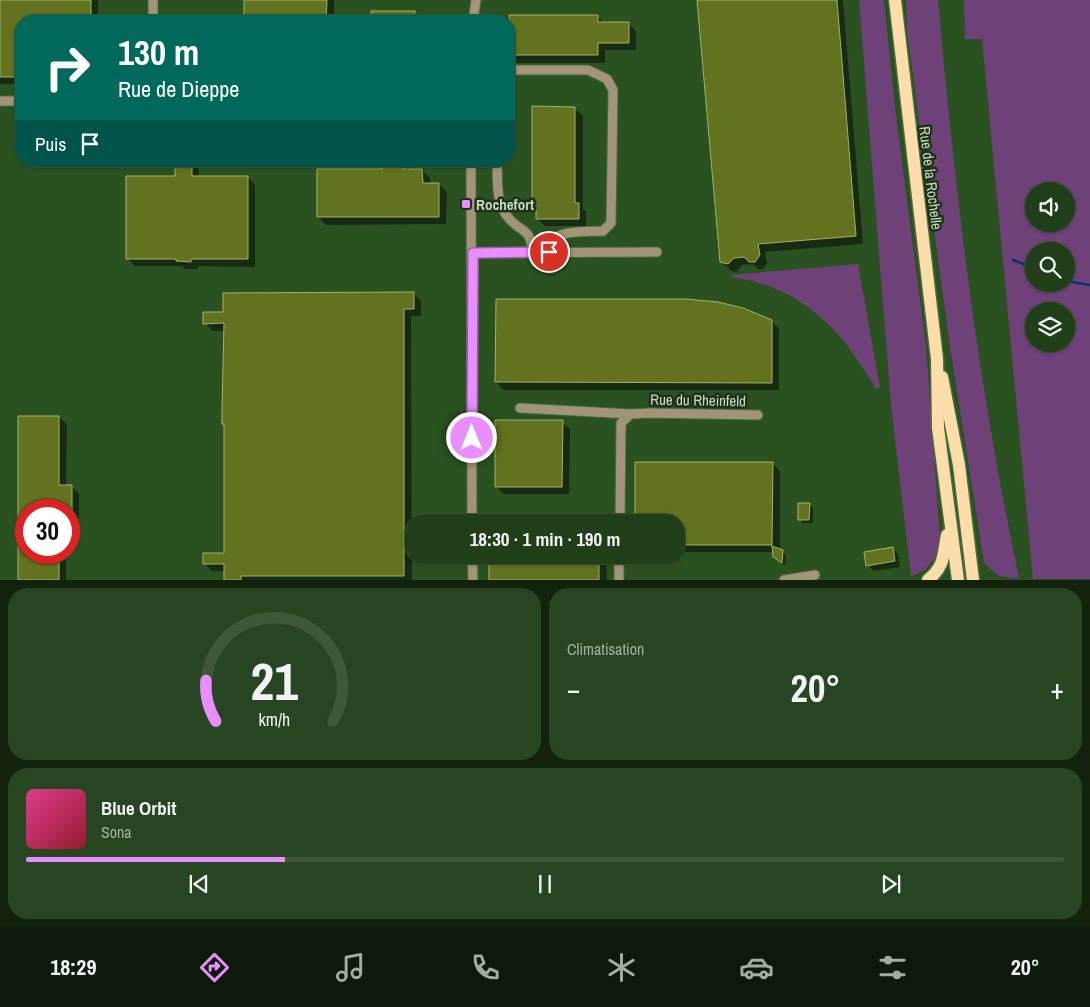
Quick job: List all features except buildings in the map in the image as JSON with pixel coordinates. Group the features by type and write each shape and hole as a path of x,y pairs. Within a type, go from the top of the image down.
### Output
{"main road":[{"name":"Rue de la Rochelle","path":"895,0 937,359 938,428 958,580"},
{"name":"Rue de la Rochelle","path":"937,359 954,430 973,580"},
{"path":"928,580 943,563 950,521"}],"street":[{"path":"153,0 153,15"},
{"path":"474,15 476,0"},
{"path":"515,70 588,70 607,79 613,90 611,223 603,232 567,234 553,238 548,245 549,252"},
{"path":"0,101 15,101"},
{"path":"471,167 473,253 472,514"},
{"path":"497,167 500,202 507,217 529,234 532,240 532,253"},
{"path":"473,253 657,252"},
{"path":"520,408 631,414"},
{"name":"Rue du Rheinfeld","path":"620,514 621,424 631,414 758,415"},
{"path":"472,564 473,580"},
{"path":"619,580 620,564"},
{"path":"784,580 815,574"}],"shaded area":[{"path":"859,0 884,0 895,107 926,347 941,550 925,570 911,576 891,405"},
{"path":"906,0 938,0 960,217 991,434 1019,577 1016,579 997,575 984,563 949,340 907,31"},
{"path":"964,0 1090,0 1090,579 1033,579 982,39 965,39"},
{"path":"858,264 880,388 876,389 849,348 818,315 799,301 779,290 757,282 732,277 731,275"}],"waterway":[{"path":"1013,260 1025,265"},
{"path":"1075,282 1090,285"}],"place":[{"name":"Rochefort","path":"466,204"}],"route":[{"path":"472,438 473,253 549,252"}]}
